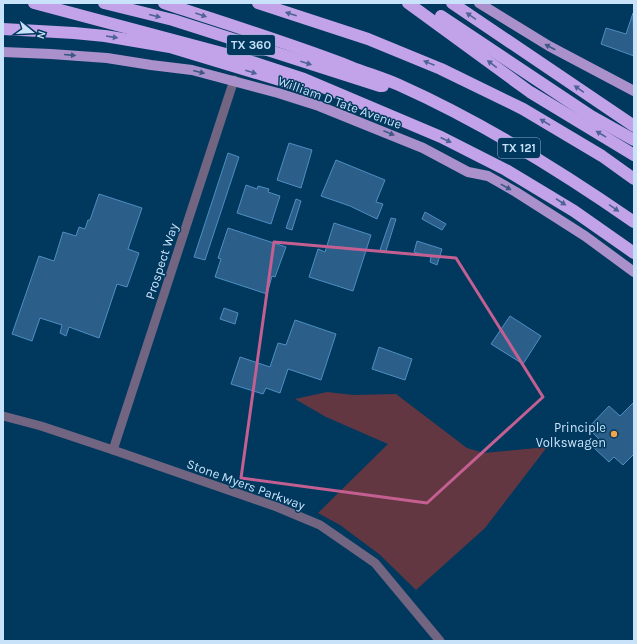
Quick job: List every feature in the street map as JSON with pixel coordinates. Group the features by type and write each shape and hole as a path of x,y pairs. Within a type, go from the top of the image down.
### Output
{"highway":[{"path":"34,3 237,57 304,79 441,137 506,170 574,210 634,253"},
{"name":"TX 360","path":"104,3 173,20 380,86 398,85"},
{"name":"TX 121","path":"164,3 296,46 398,85 486,129 518,147 575,182 634,222"},
{"name":"TX 121","path":"258,3 368,39 441,69 523,109 602,156 634,180"},
{"path":"408,3 530,92 634,155"},
{"path":"422,3 591,116 634,140"},
{"path":"452,3 634,126"},
{"path":"3,29 105,36 170,47 338,98 346,97"}],"main road":[{"path":"479,3 549,46 634,91"},
{"name":"William D Tate Avenue","path":"3,52 107,58 192,70 278,93 345,116 423,148 468,172 488,176 585,236 634,272"}],"street":[{"name":"Prospect Way","path":"113,450 234,80"},
{"name":"Stone Myers Parkway","path":"3,416 41,426 113,450 277,507 320,525 375,562 440,641"}],"highlighted area":[{"path":"274,242 456,258 543,397 427,503 241,478"}],"shaded area":[{"path":"327,392 354,395 396,394 467,448 484,453 547,447 485,528 416,590 379,554 340,525 318,513 388,444 326,417 295,399"}],"building":[{"path":"633,13 634,56 601,44 606,28 626,34"},
{"path":"289,143 312,150 301,188 277,180"},
{"path":"228,153 239,157 205,260 194,257"},
{"path":"336,160 385,180 376,202 383,204 377,219 350,206 321,196"},
{"path":"246,185 257,189 258,186 269,189 268,192 280,196 271,224 237,213"},
{"path":"99,194 142,208 128,249 139,253 127,287 117,284 99,338 69,327 66,336 60,333 62,325 40,318 32,341 12,334 39,256 54,261 63,232 76,236 79,227 85,229 88,220 90,220"},
{"path":"296,199 301,201 292,230 286,228"},
{"path":"425,212 446,224 442,230 422,219"},
{"path":"391,218 396,219 386,251 380,250"},
{"path":"334,223 371,235 353,291 309,277 318,249 325,252"},
{"path":"228,228 286,247 275,277 272,276 267,294 215,277 221,259 218,258"},
{"path":"417,241 442,249 437,265 430,262 431,257 414,252"},
{"path":"224,308 238,313 235,324 220,319"},
{"path":"510,316 541,336 523,364 491,344"},
{"path":"295,320 336,334 321,380 288,369 280,393 266,388 263,394 231,384 240,357 270,367 278,343 286,345"},
{"path":"379,347 412,359 405,380 372,369"},
{"name":"Principle Volkswagen","path":"634,402 634,454 623,465 614,457 609,462 593,447 600,440 588,428 609,406 620,416"}],"place":[{"name":"Principle Volkswagen","path":"614,434"}]}
